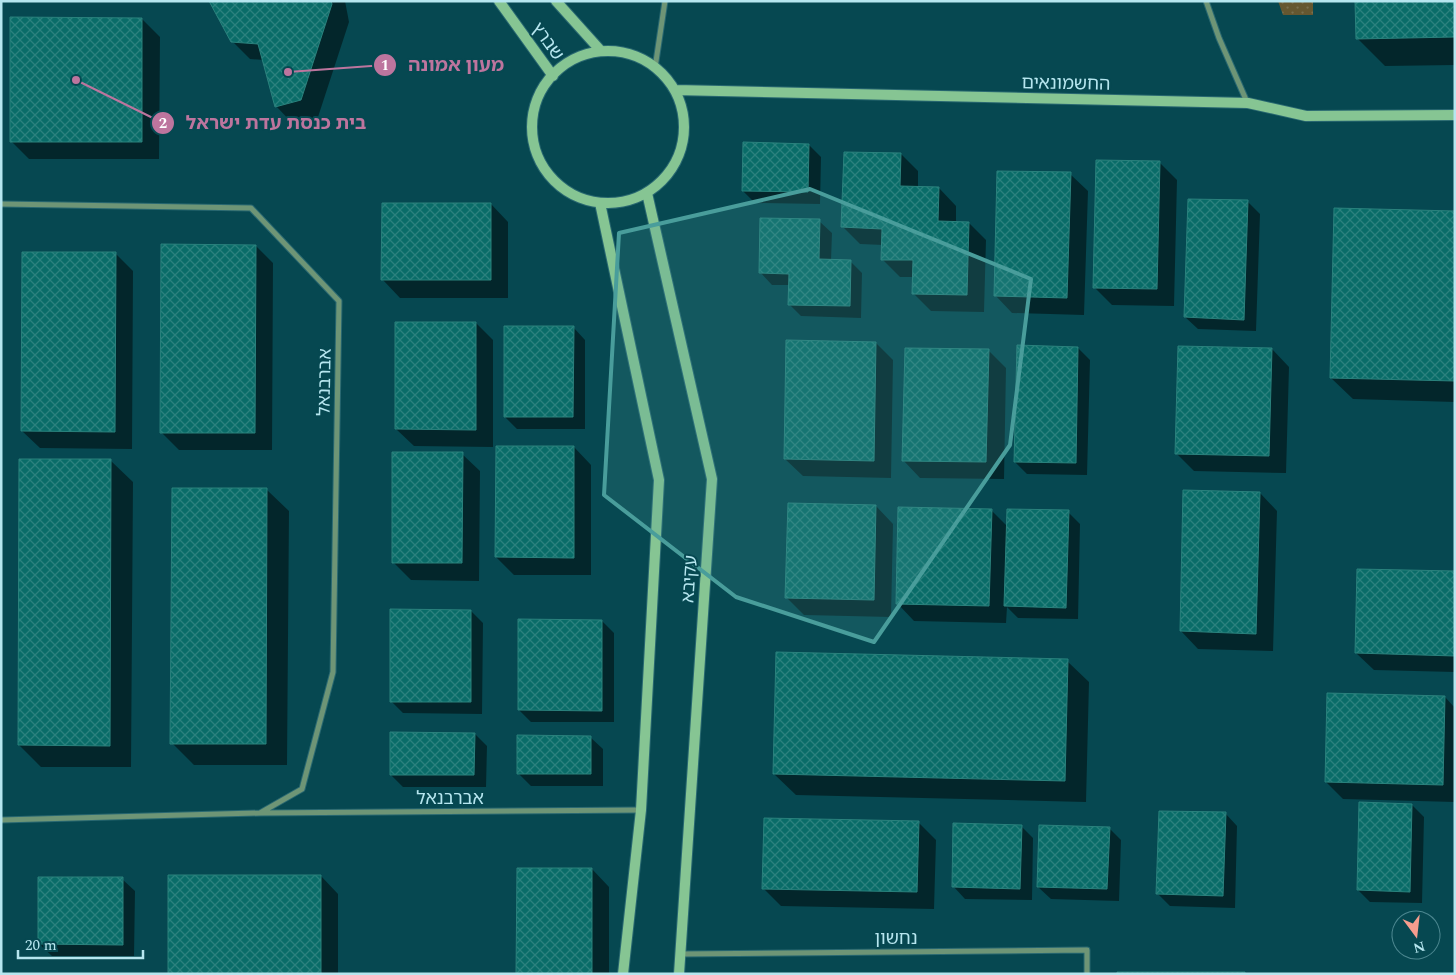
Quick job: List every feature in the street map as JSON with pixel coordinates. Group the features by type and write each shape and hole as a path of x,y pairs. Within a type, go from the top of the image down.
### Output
{"street":[{"name":"שברץ","path":"500,1 553,76"},
{"name":"שברץ","path":"556,1 601,51"},
{"path":"655,68 665,1"},
{"path":"1206,1 1219,38 1248,103"},
{"path":"601,51 621,52 639,58 655,68 675,90 684,118 682,147 669,173 647,193 624,202 600,203 573,196 551,178 536,154 532,126 537,99 553,76 567,63 584,55 601,51"},
{"name":"החשמונאים","path":"675,90 1248,103 1306,116 1455,115"},
{"name":"עקיבא","path":"647,193 712,479 682,954 679,974"},
{"name":"עקיבא","path":"600,203 659,480 641,810 624,974"},
{"name":"אברבנאל","path":"1,204 251,208 339,301 333,672 302,789 260,813"},
{"name":"אברבנאל","path":"1,820 260,813 641,810"},
{"name":"נחשון","path":"682,954 1087,950 1087,974"}],"highlighted area":[{"path":"810,189 1031,279 1010,445 874,642 736,597 604,495 619,233"}],"shaded area":[{"path":"1278,1 1313,1 1313,15 1283,15"}],"building":[{"path":"209,1 331,1 332,4 301,100 275,107 258,44 231,42"},
{"path":"1355,1 1455,1 1455,37 1356,39"},
{"path":"10,17 142,18 142,142 10,142"},
{"path":"743,142 809,144 808,192 742,191"},
{"path":"844,152 901,153 900,186 939,187 938,221 969,222 967,295 912,294 913,260 881,260 882,229 841,227"},
{"path":"1096,160 1160,161 1157,289 1093,288"},
{"path":"997,171 1071,172 1067,298 994,296"},
{"path":"1188,199 1248,200 1244,320 1184,317"},
{"path":"382,203 491,203 491,280 381,280"},
{"path":"1334,208 1455,211 1455,381 1330,378"},
{"path":"760,218 820,219 819,259 851,260 850,306 788,305 789,274 759,273"},
{"path":"161,244 256,245 255,433 160,433"},
{"path":"22,252 116,252 115,432 21,431"},
{"path":"395,322 476,322 476,430 395,429"},
{"path":"504,326 574,326 573,417 504,417"},
{"path":"786,340 876,342 874,461 784,459"},
{"path":"1017,345 1078,347 1076,463 1014,462"},
{"path":"1178,346 1272,348 1269,456 1175,454"},
{"path":"905,348 989,349 986,462 902,461"},
{"path":"496,446 574,446 574,558 495,557"},
{"path":"392,452 463,452 462,563 392,563"},
{"path":"19,459 111,459 110,746 18,745"},
{"path":"172,488 267,488 266,744 170,744"},
{"path":"1183,490 1260,492 1256,634 1180,631"},
{"path":"788,503 876,505 874,600 785,598"},
{"path":"898,507 992,509 989,606 896,604"},
{"path":"1007,509 1069,510 1066,608 1004,606"},
{"path":"1357,569 1455,571 1455,656 1355,653"},
{"path":"390,609 471,610 471,702 390,702"},
{"path":"518,619 602,620 602,711 518,710"},
{"path":"776,652 1068,659 1065,781 773,774"},
{"path":"1327,693 1445,696 1443,785 1325,782"},
{"path":"390,732 475,733 474,775 390,775"},
{"path":"517,735 591,736 591,774 517,774"},
{"path":"1359,802 1412,804 1410,892 1357,890"},
{"path":"1159,811 1226,812 1223,896 1156,894"},
{"path":"764,818 919,821 917,892 762,889"},
{"path":"953,823 1022,825 1020,889 952,887"},
{"path":"1039,825 1110,827 1107,889 1037,887"},
{"path":"517,868 592,868 592,974 516,974"},
{"path":"168,875 321,875 321,974 168,974"},
{"path":"38,877 123,877 123,945 38,944"},
{"path":"1117,972 1245,972 1245,974 1117,974"}],"place":[{"name":"מעון אמונה","path":"288,72"},
{"name":"בית כנסת עדת ישראל","path":"76,80"}]}
